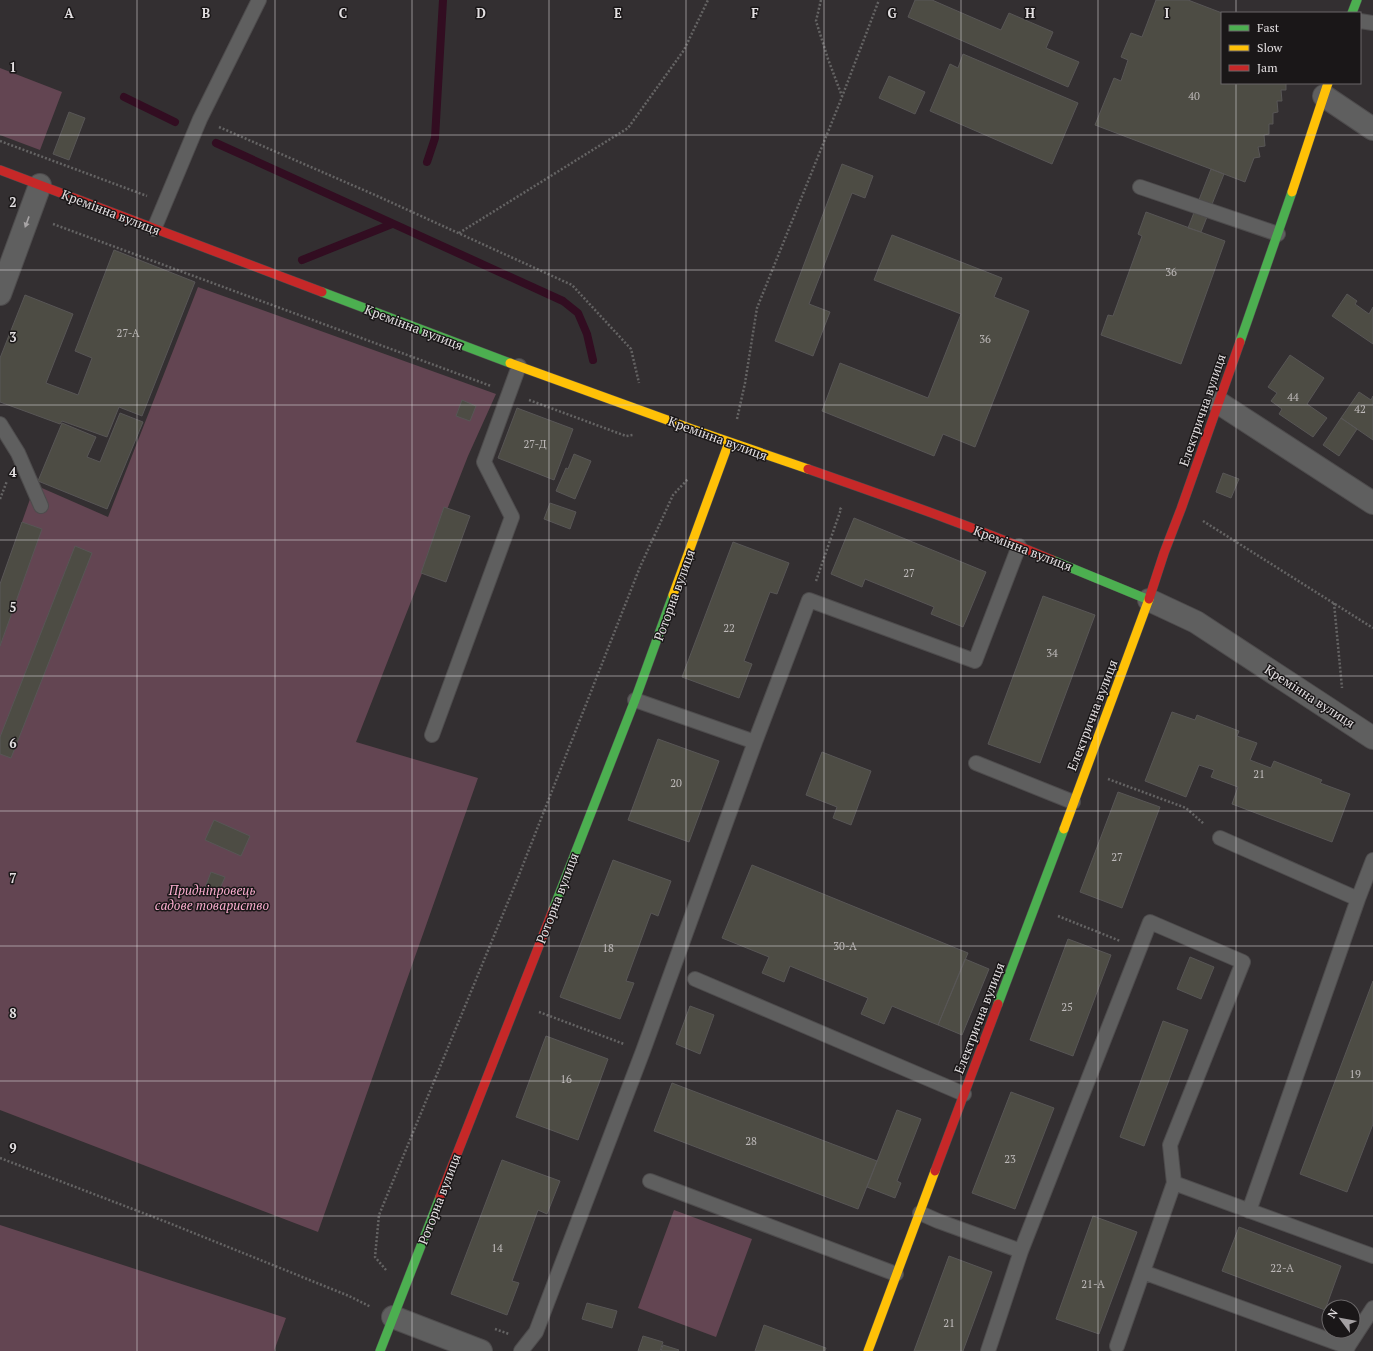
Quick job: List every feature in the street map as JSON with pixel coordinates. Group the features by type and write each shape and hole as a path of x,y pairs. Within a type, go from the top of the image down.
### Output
{"street":[{"path":"1352,12 1357,0"},
{"path":"1326,90 1373,129"},
{"name":"Електрична вулиця","path":"868,1351 1149,600 1164,553 1219,403 1278,234 1326,90"},
{"name":"Кремінна вулиця","path":"0,170 519,366 692,429 888,497 1019,546 1149,600 1196,622 1373,738"},
{"path":"0,294 40,185"},
{"path":"1219,403 1373,503"},
{"name":"Роторна вулиця","path":"380,1351 635,700 729,442"},
{"path":"393,1317 481,1351"}],"lane":[{"path":"154,229 200,119 259,0"},
{"path":"1361,21 1373,23"},
{"path":"1140,187 1278,234"},
{"path":"432,735 512,517 484,462 519,366"},
{"path":"0,424 18,453 40,506"},
{"path":"521,1351 536,1332 643,1051 808,600 975,661 1019,546"},
{"path":"635,700 755,742"},
{"path":"976,763 1073,802"},
{"path":"1220,838 1358,899"},
{"path":"1250,1211 1358,899 1373,860"},
{"path":"988,1351 1021,1250 1150,922 1243,962 1170,1145 1174,1183 1117,1346"},
{"path":"695,979 964,1094"},
{"path":"650,1181 896,1274"},
{"path":"1174,1183 1373,1256"},
{"path":"920,1213 938,1221 1021,1250"},
{"path":"1143,1272 1347,1349 1373,1308"}],"path":[{"path":"459,233 628,128 684,50 708,0"},
{"path":"821,0 816,21 842,96"},
{"path":"729,442 739,414 756,308 842,96 879,0"},
{"path":"200,119 368,192 572,285 631,349 649,413"},
{"path":"0,141 164,202"},
{"path":"29,215 626,436 640,433"},
{"path":"403,1292 375,1257 379,1215 517,880 650,545 673,495 695,471 721,465"},
{"path":"808,600 842,509"},
{"path":"1181,509 1198,517 1373,628"},
{"path":"1334,603 1342,688"},
{"path":"1085,771 1186,808 1220,838"},
{"path":"1035,906 1139,948"},
{"path":"516,1004 643,1051"},
{"path":"0,1158 176,1226 349,1296 393,1317"}],"green space":[{"path":"0,68 62,92 40,150 0,135"},
{"name":"Придніпровець садове товариство","path":"198,287 496,394 468,456 356,742 478,778 318,1232 0,1110 0,584 35,485 108,517"},
{"path":"674,1210 752,1239 716,1337 638,1308"},
{"path":"0,1225 286,1318 274,1351 0,1351"}],"building":[{"path":"915,0 932,0 1001,30 1009,13 1053,32 1046,48 1079,62 1068,87 908,17"},
{"path":"1156,0 1188,0 1221,13 1221,84 1286,84 1286,90 1281,90 1282,101 1277,101 1278,112 1273,113 1273,124 1269,124 1269,134 1264,135 1265,146 1258,147 1260,157 1254,158 1245,182 1095,125 1114,78 1121,81 1128,60 1121,57 1131,33 1142,37"},
{"path":"963,54 1078,103 1052,164 930,111 950,64 958,68"},
{"path":"889,76 925,92 915,114 879,98"},
{"path":"69,112 85,118 69,160 53,154"},
{"path":"842,164 873,176 865,198 852,193 809,304 830,312 813,356 775,341"},
{"path":"1211,169 1224,174 1201,232 1188,228"},
{"path":"1146,212 1225,241 1181,364 1101,335 1108,315 1113,316 1142,236 1138,234"},
{"path":"892,235 1002,278 994,297 1029,311 975,447 943,434 934,456 822,411 840,363 928,398 961,314 874,280"},
{"path":"114,250 195,282 142,416 119,407 107,437 62,421 60,424 0,402 0,358 25,295 73,314 46,383 78,395 92,358 75,351"},
{"path":"1347,294 1357,301 1355,304 1369,314 1373,307 1373,344 1332,316"},
{"path":"1290,355 1324,378 1307,404 1327,418 1313,437 1279,414 1282,409 1271,401 1277,393 1268,387"},
{"path":"1359,392 1371,400 1373,396 1373,440 1341,418"},
{"path":"462,400 476,406 470,421 456,416"},
{"path":"517,408 573,429 554,480 498,458"},
{"path":"120,413 143,422 107,509 38,481 62,423 96,437 87,457 100,462"},
{"path":"1341,418 1357,429 1339,456 1323,445"},
{"path":"574,454 591,461 575,499 556,491"},
{"path":"1223,473 1239,479 1231,498 1216,492"},
{"path":"550,503 576,512 570,529 544,519"},
{"path":"444,507 470,516 446,582 421,573"},
{"path":"854,518 986,572 963,627 931,614 934,607 865,579 862,587 831,574"},
{"path":"22,522 42,529 0,646 0,584"},
{"path":"733,542 789,563 777,594 770,592 744,661 752,664 739,698 682,677"},
{"path":"75,546 92,553 11,758 0,754 0,737"},
{"path":"1043,596 1095,615 1040,763 988,744"},
{"path":"1172,712 1195,720 1197,715 1239,731 1237,736 1257,743 1250,760 1271,768 1274,761 1322,780 1320,783 1350,794 1332,842 1232,804 1238,787 1211,777 1214,770 1199,765 1186,797 1145,781"},
{"path":"658,739 719,761 689,842 628,820"},
{"path":"822,752 871,771 851,825 833,818 837,807 806,795"},
{"path":"1118,792 1160,807 1122,908 1080,892"},
{"path":"214,820 250,836 241,856 205,840"},
{"path":"613,860 671,881 658,916 651,913 626,981 634,983 620,1019 560,997"},
{"path":"752,865 968,953 938,1025 892,1006 884,1024 861,1014 868,998 790,966 784,982 762,973 769,957 722,938"},
{"path":"211,872 225,877 218,893 205,888"},
{"path":"1068,939 1111,955 1073,1056 1030,1040"},
{"path":"1190,957 1214,967 1201,999 1177,989"},
{"path":"965,959 989,969 962,1035 938,1025"},
{"path":"1373,981 1373,1124 1347,1192 1300,1174"},
{"path":"690,1006 714,1015 700,1054 676,1044"},
{"path":"1163,1021 1188,1030 1144,1146 1120,1137"},
{"path":"546,1036 608,1059 578,1140 516,1117"},
{"path":"672,1083 877,1161 858,1209 654,1131"},
{"path":"1011,1092 1054,1108 1015,1209 972,1193"},
{"path":"897,1110 921,1119 897,1181 901,1183 895,1198 867,1187"},
{"path":"502,1160 560,1181 547,1214 538,1210 512,1281 519,1283 507,1315 451,1294"},
{"path":"1093,1216 1137,1232 1099,1334 1056,1319"},
{"path":"1239,1227 1341,1266 1329,1299 1321,1299 1321,1308 1222,1271"},
{"path":"949,1256 992,1272 963,1351 914,1351"},
{"path":"587,1303 617,1311 612,1328 582,1319"},
{"path":"764,1325 826,1348 825,1351 755,1351"},
{"path":"643,1336 663,1342 660,1351 638,1351"},
{"path":"663,1345 679,1350 661,1351"}],"waterway":[{"path":"427,162 435,138 443,0"},
{"path":"124,97 175,122"},
{"path":"216,143 563,301 578,313 587,334 593,360"},
{"path":"302,260 392,224"}],"traffic: fast":[{"path":"1352,12 1357,0"},
{"path":"1240,342 1292,192"},
{"path":"322,292 510,363"},
{"path":"1052,560 1149,600"},
{"path":"553,910 635,700 673,595"},
{"path":"998,1004 1064,829"},
{"path":"380,1351 440,1197"}],"traffic: slow":[{"path":"1292,192 1328,84"},
{"path":"510,363 808,469"},
{"path":"673,595 729,442"},
{"path":"1064,829 1149,599"},
{"path":"868,1351 935,1171"}],"traffic: jam":[{"path":"0,170 322,292"},
{"path":"1149,599 1164,553 1240,342"},
{"path":"808,469 961,524 1052,560"},
{"path":"440,1197 553,910"},
{"path":"935,1171 998,1004"}]}
